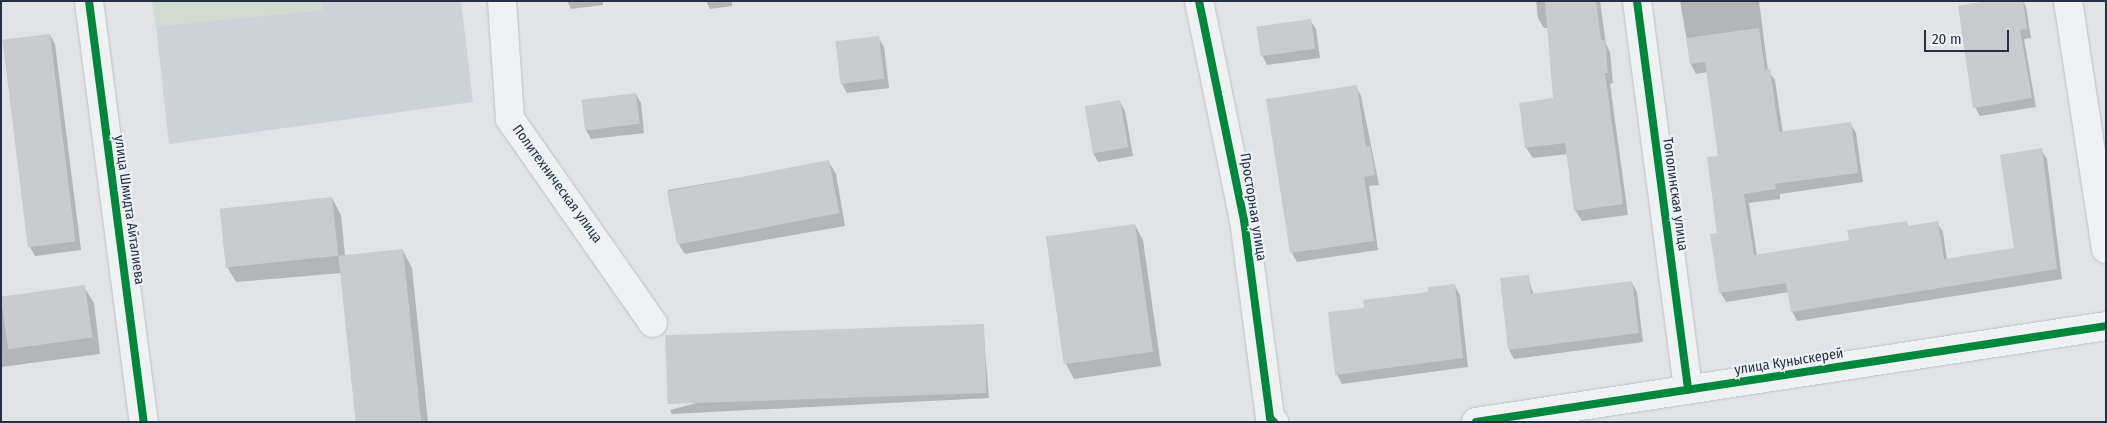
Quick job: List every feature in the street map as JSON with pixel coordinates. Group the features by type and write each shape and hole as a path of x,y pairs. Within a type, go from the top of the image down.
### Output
{"street":[{"name":"улица Шмидта Айталиева","path":"89,1 144,422"},
{"name":"Политехническая улица","path":"502,1 510,119 653,323"},
{"name":"Просторная улица","path":"1199,1 1244,220 1272,420"},
{"name":"Тополинская улица","path":"1637,1 1688,390"},
{"path":"2068,1 2106,249"},
{"name":"улица Куныскерей","path":"1476,422 2106,326"}],"shaded area":[{"path":"152,1 322,1 323,10 156,26"},
{"path":"322,1 461,1 473,102 169,144 156,26 322,10"}],"building":[{"path":"1545,1 1596,1 1601,40 1605,40 1608,73 1605,73 1623,204 1574,211 1565,143 1525,148 1519,103 1553,98"},
{"path":"1987,1 2023,1 2027,29 2020,30 2032,98 1973,108 1958,6"},
{"path":"1311,19 1315,49 1261,56 1257,27"},
{"path":"1759,28 1765,70 1770,69 1779,132 1851,122 1858,173 1775,184 1776,189 1744,194 1754,255 1849,240 1847,230 1907,221 1908,226 1938,221 1944,259 2014,248 2000,155 2042,148 2057,269 1791,312 1786,283 1719,293 1710,234 1717,233 1707,157 1718,156 1705,62 1690,64 1686,38"},
{"path":"50,34 75,241 28,247 2,40"},
{"path":"879,36 884,79 841,84 835,41"},
{"path":"1357,85 1366,147 1370,146 1375,175 1364,177 1374,241 1290,253 1266,99"},
{"path":"636,93 640,124 585,130 581,100"},
{"path":"1120,100 1128,147 1093,154 1085,106"},
{"path":"829,160 839,213 677,244 667,191"},
{"path":"332,197 338,256 226,267 220,209"},
{"path":"1135,224 1153,352 1064,364 1046,237"},
{"path":"403,249 421,422 356,422 338,256"},
{"path":"1529,275 1531,294 1632,281 1639,333 1508,350 1500,278"},
{"path":"1455,284 1463,358 1335,375 1328,312 1364,308 1363,300 1428,292 1428,287"},
{"path":"85,285 92,337 8,349 1,297"},
{"path":"984,324 986,393 668,404 665,335"}],"cycle path":[{"path":"89,1 144,422"},
{"path":"1199,1 1244,220 1270,418 1274,422"},
{"path":"1637,1 1688,390"},
{"path":"1476,422 2106,326"}]}
